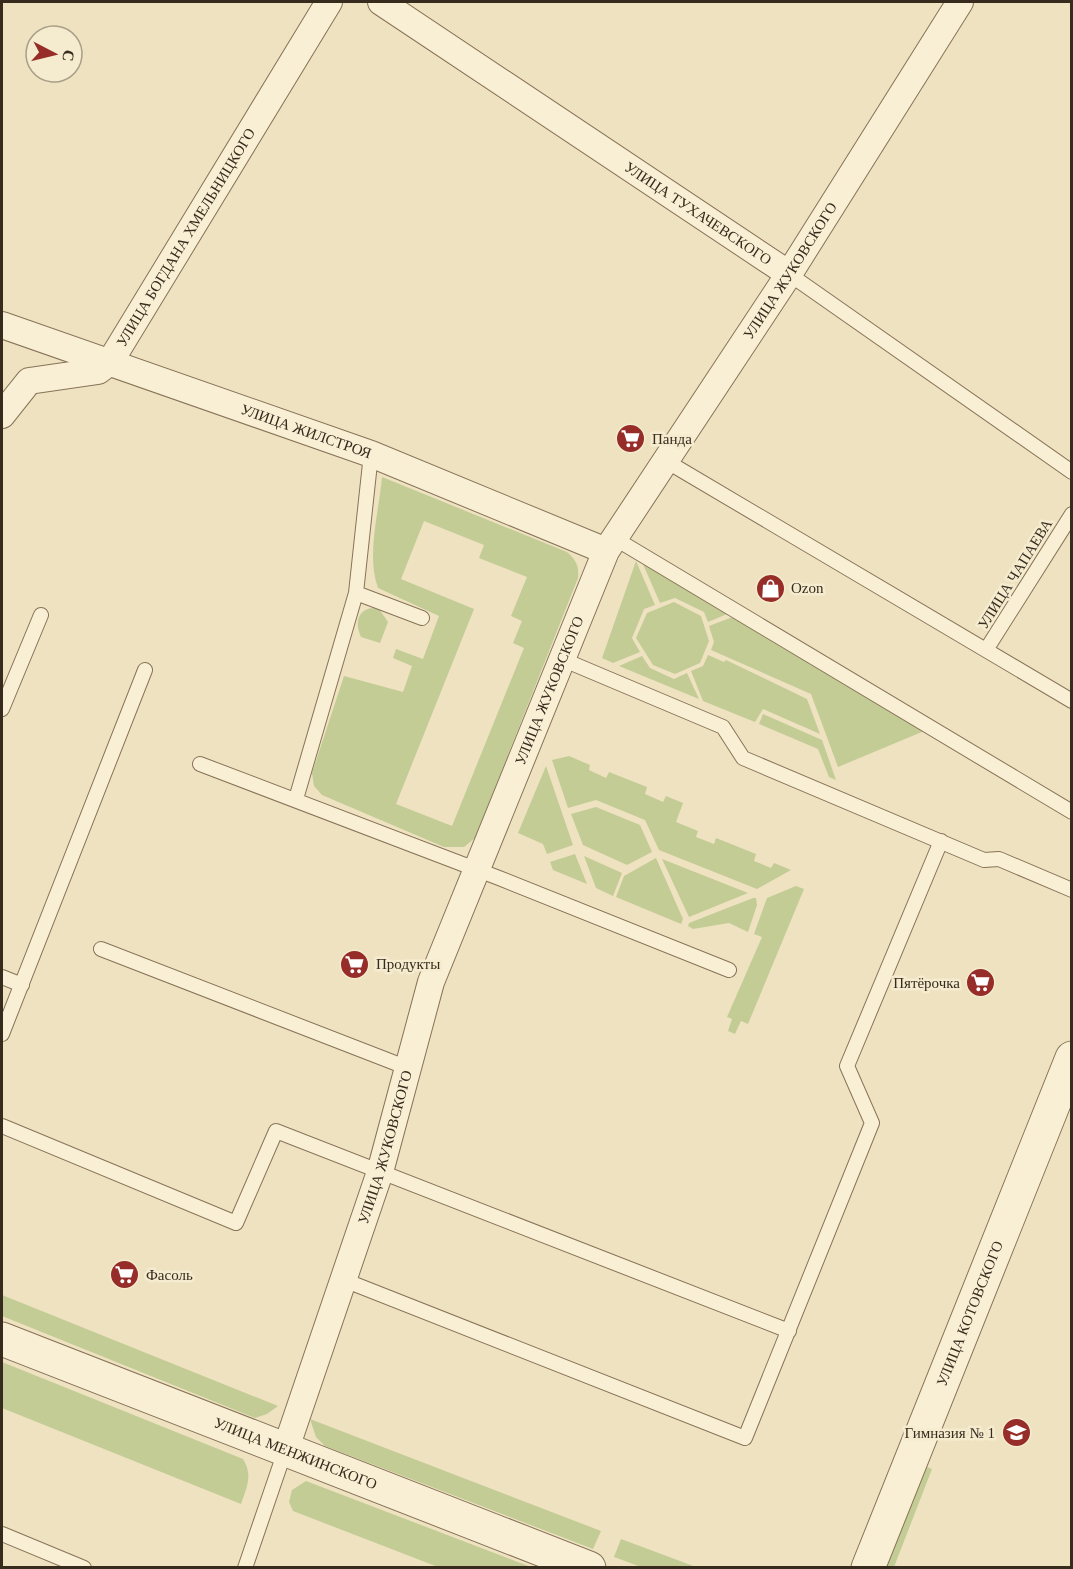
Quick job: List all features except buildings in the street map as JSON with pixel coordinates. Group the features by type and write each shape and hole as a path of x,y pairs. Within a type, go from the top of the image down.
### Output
{"street":[{"name":"УЛИЦА БОГДАНА ХМЕЛЬНИЦКОГО","path":"2,415 29,381 98,371 110,362 328,2"},
{"name":"УЛИЦА ТУХАЧЕВСКОГО","path":"381,2 789,274"},
{"name":"УЛИЦА ЖУКОВСКОГО","path":"285,1451 380,1172 431,982 610,545 789,274 960,2"},
{"name":"УЛИЦА ЖИЛСТРОЯ","path":"2,325 371,453 610,545"},
{"name":"УЛИЦА КОТОВСКОГО","path":"868,1568 1071,1058"},
{"name":"УЛИЦА МЕНЖИНСКОГО","path":"2,1339 589,1568"}],"lane":[{"name":"УЛИЦА ТУХАЧЕВСКОГО","path":"789,274 1071,472"},
{"path":"296,799 356,593 371,453"},
{"path":"666,461 1071,699"},
{"name":"УЛИЦА ЧАПАЕВА","path":"986,650 1071,514"},
{"path":"610,545 1071,812"},
{"path":"356,593 422,618"},
{"path":"2,709 41,615"},
{"path":"564,660 723,727 743,758 984,860 999,859 1071,890"},
{"path":"2,1034 145,670"},
{"path":"200,764 477,869 729,970"},
{"path":"344,1280 745,1438 872,1123 847,1066 941,841"},
{"path":"101,949 408,1068"},
{"path":"2,977 22,985"},
{"path":"2,1126 236,1224 276,1131 789,1331"},
{"path":"246,1568 285,1451"},
{"path":"2,1534 61,1563 84,1568"}],"green space":[{"path":"382,477 567,552 578,567 578,578 475,838 464,847 444,847 322,795 314,786 312,773 344,676 403,692 412,666 393,658 396,649 423,659 439,616 378,588 373,548","holes":["424,521 484,545 479,558 527,577 511,616 522,621 513,643 524,648 452,826 396,804 474,609 401,579"]},
{"path":"639,555 732,612 708,622 704,612 675,598 660,603"},
{"path":"636,561 655,605 644,609 632,638 640,652 613,663 602,658"},
{"path":"674,602 701,616 709,641 700,663 675,674 653,665 636,638 647,613"},
{"path":"372,608 379,609 388,622 380,643 361,637 359,632 360,615"},
{"path":"738,615 929,729 838,767 811,694 711,650 714,642 709,626"},
{"path":"708,655 724,662 726,660 807,699 820,734 763,709 755,722 703,701 691,671 703,666"},
{"path":"642,656 650,668 674,679 687,673 699,699 619,666"},
{"path":"763,714 822,740 836,780 829,777 818,749 759,724"},
{"path":"569,756 590,765 589,770 606,778 609,772 647,787 645,794 663,802 666,796 683,803 676,822 698,831 696,837 714,844 716,838 756,854 754,861 771,868 774,863 791,870 757,889 659,850 645,820 596,800 568,808 552,760"},
{"path":"546,766 573,845 547,854 543,844 518,833"},
{"path":"596,807 640,825 652,852 627,865 583,845 571,814"},
{"path":"575,854 587,884 553,870 550,862"},
{"path":"584,856 622,873 613,896 596,888"},
{"path":"656,858 683,919 681,924 616,897 624,876"},
{"path":"662,859 748,893 689,917"},
{"path":"796,886 804,889 748,1024 741,1021 735,1034 728,1031 732,1019 727,1017 762,937 754,934 767,898"},
{"path":"756,898 757,905 748,932 729,923 693,929 688,926 689,923"},
{"path":"2,1295 278,1406 267,1414 255,1418 2,1316"},
{"path":"2,1362 243,1459 248,1476 241,1504 2,1408"},
{"path":"310,1419 601,1531 593,1549 325,1446 316,1437"},
{"path":"922,1465 932,1469 894,1567 883,1568"},
{"path":"306,1481 531,1567 438,1567 293,1511 289,1502 292,1490"},
{"path":"621,1539 696,1567 641,1567 614,1557"}],"place":[{"name":"Панда","path":"631,439"},
{"name":"Ozon","path":"770,588"},
{"name":"Продукты","path":"355,964"},
{"name":"Пятёрочка","path":"981,983"},
{"name":"Фасоль","path":"125,1275"},
{"name":"Гимназия № 1","path":"1016,1433"}]}
